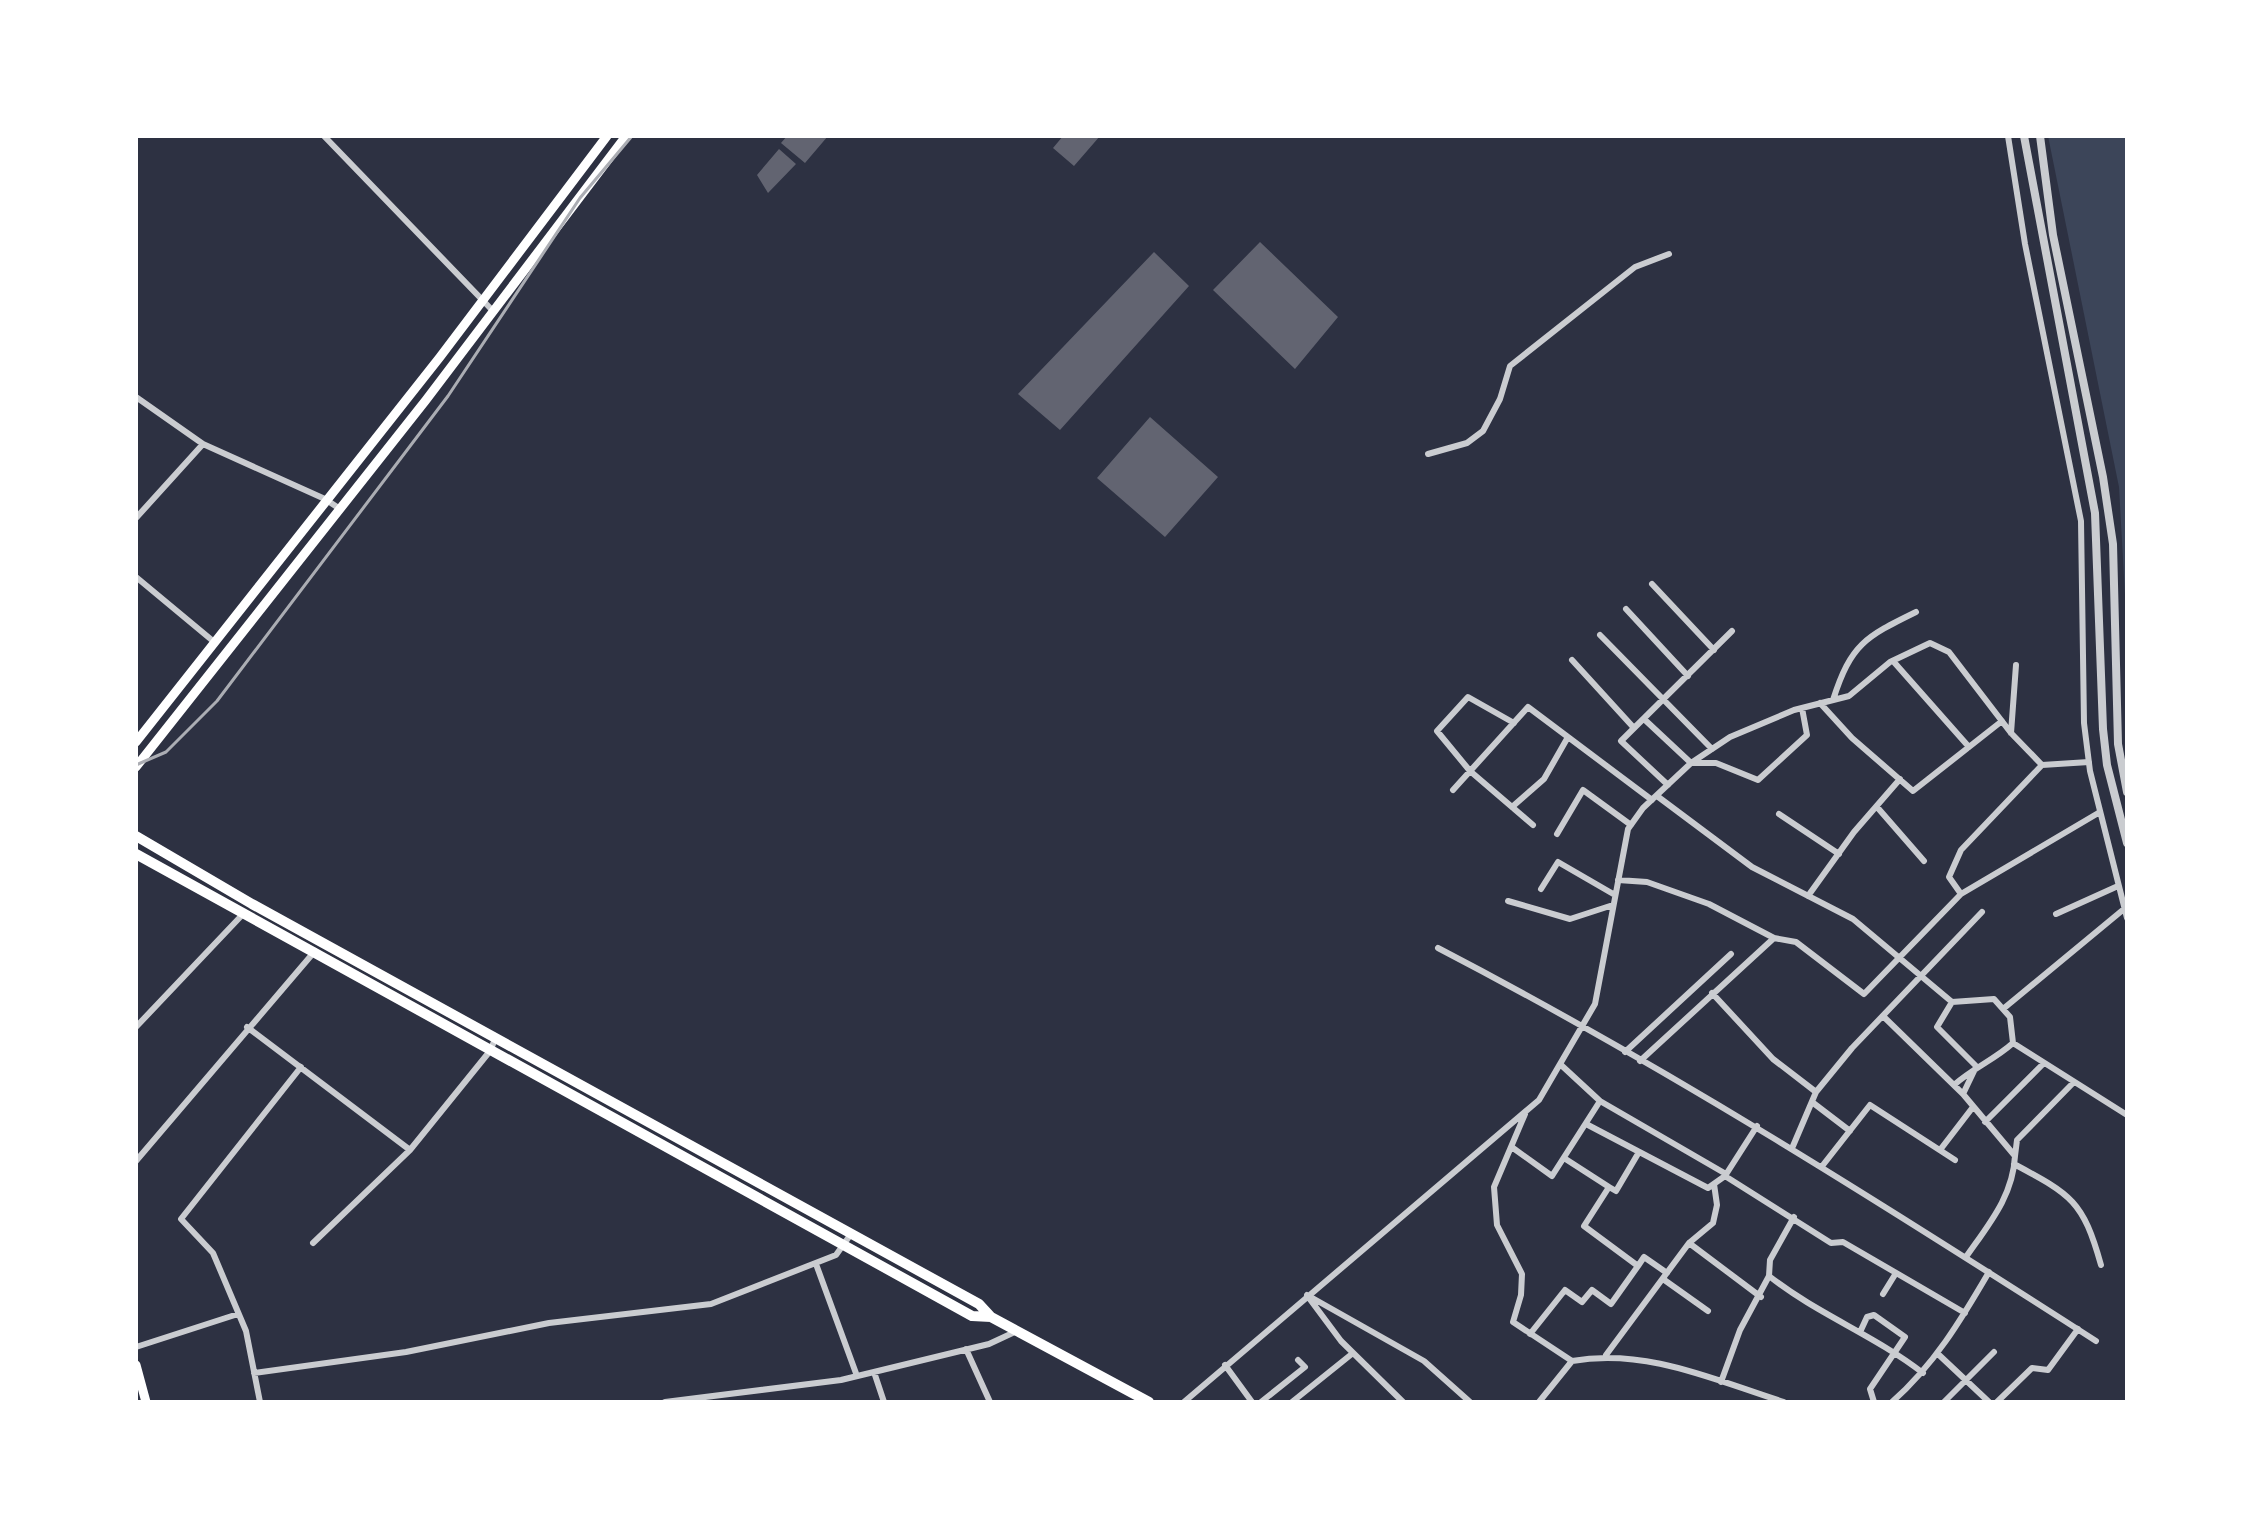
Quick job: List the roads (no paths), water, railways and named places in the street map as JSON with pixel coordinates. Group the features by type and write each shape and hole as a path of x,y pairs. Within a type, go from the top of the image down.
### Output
{"main road":[{"path":"136,742 405,400 607,136"},
{"path":"136,767 419,409 626,136"},
{"path":"405,400 419,409"},
{"path":"136,836 252,904 979,1304 991,1317 1149,1402"},
{"path":"136,854 241,916 972,1316 991,1317"},
{"path":"136,1365 146,1402"}],"street":[{"path":"324,136 494,312"},
{"path":"2008,136 2025,244 2081,521 2084,723 2100,812 2127,918"},
{"path":"2024,136 2095,513 2103,729 2107,765 2127,843"},
{"path":"2040,136 2053,235 2103,477 2113,544 2118,744 2127,792"},
{"path":"1428,454 1467,443 1483,431 1500,399 1510,366 1635,267 1669,254"},
{"path":"136,397 203,444 325,499 340,509"},
{"path":"136,518 203,444"},
{"path":"136,577 213,641"},
{"path":"1652,584 1714,650"},
{"path":"1626,609 1688,676"},
{"path":"1833,700 1845,661 1876,632 1916,612"},
{"path":"1668,785 1621,741 1732,631"},
{"path":"1600,635 1712,749"},
{"path":"1184,1402 1539,1100 1595,1004 1631,825 1691,763 1730,737 1802,708 1849,696 1893,661 1930,643 1949,652 2011,733 2042,765"},
{"path":"1572,660 1634,728"},
{"path":"1893,661 1969,747"},
{"path":"2011,733 2016,665"},
{"path":"1514,723 1468,697 1437,731 1470,771 1533,825"},
{"path":"1820,703 1852,738 1913,791 2002,721"},
{"path":"1453,790 1528,707 1752,867 1853,919 1952,1002 1994,999 2010,1017 2013,1043"},
{"path":"1644,719 1691,763 1716,763 1758,780 1807,735 1802,708"},
{"path":"1512,807 1544,779 1568,737"},
{"path":"1961,894 1949,877 1961,850 2042,765 2089,762"},
{"path":"1808,896 1900,779"},
{"path":"1557,834 1583,790 1631,825"},
{"path":"1877,807 1924,861"},
{"path":"1618,880 1647,882 1709,904 1774,938 1796,942 1864,994 1961,894 2100,812"},
{"path":"1779,814 1839,854"},
{"path":"1541,889 1558,862 1615,895"},
{"path":"2056,914 2118,886"},
{"path":"1508,901 1570,919 1613,905"},
{"path":"136,1027 252,904"},
{"path":"2003,1009 2124,909"},
{"path":"1793,1146 1816,1092 1982,912"},
{"path":"1640,1061 1774,938"},
{"path":"136,1161 322,942"},
{"path":"1438,948 1793,1146 2096,1341"},
{"path":"1625,1052 1731,954"},
{"path":"1712,993 1773,1059 1816,1092"},
{"path":"1952,1002 1937,1027 1976,1066"},
{"path":"1883,1016 1963,1094 2014,1160 2056,1186 2079,1207 2089,1223 2101,1265"},
{"path":"247,1027 410,1150"},
{"path":"313,1243 410,1150 490,1051 496,1037"},
{"path":"1954,1085 1976,1066 1991,1062 2013,1043"},
{"path":"2013,1043 2127,1115"},
{"path":"1985,1122 2044,1063"},
{"path":"1560,1064 1600,1101 1794,1217 1831,1243 1843,1242 1965,1313"},
{"path":"1963,1094 1976,1066"},
{"path":"260,1402 238,1314 213,1253 181,1219 301,1067"},
{"path":"1966,1257 2001,1206 2013,1177 2017,1140 2074,1082"},
{"path":"1513,1148 1552,1176 1588,1125 1600,1101"},
{"path":"1812,1102 1850,1131"},
{"path":"1823,1165 1870,1105 1955,1160"},
{"path":"1940,1150 1973,1107"},
{"path":"1525,1114 1494,1187 1497,1225 1522,1274 1521,1295 1513,1322 1572,1361"},
{"path":"1588,1125 1708,1188 1725,1175 1757,1126"},
{"path":"1564,1158 1616,1191 1639,1152"},
{"path":"1606,1355 1689,1243 1713,1223 1717,1205 1714,1184"},
{"path":"1609,1187 1584,1226 1638,1266"},
{"path":"1721,1382 1740,1330 1761,1297 1769,1276 1770,1260 1794,1217"},
{"path":"254,1373 406,1352 549,1323 711,1304 836,1255 851,1234"},
{"path":"1689,1243 1761,1297"},
{"path":"1530,1334 1565,1290 1582,1302 1592,1290 1611,1304 1644,1257 1708,1311"},
{"path":"816,1264 857,1376"},
{"path":"1892,1402 1938,1354 1989,1272"},
{"path":"1883,1294 1896,1273"},
{"path":"1769,1276 1803,1303 1861,1330 1923,1373"},
{"path":"1307,1295 1353,1353 1403,1402"},
{"path":"1307,1295 1424,1361 1470,1402"},
{"path":"136,1347 238,1314"},
{"path":"1861,1330 1867,1317 1874,1315 1905,1337 1870,1389 1874,1402"},
{"path":"1997,1402 2032,1368 2048,1370 2078,1329"},
{"path":"665,1402 722,1399 857,1376 966,1349 1017,1331"},
{"path":"966,1349 990,1402"},
{"path":"1944,1402 1994,1352"},
{"path":"1292,1402 1353,1353"},
{"path":"1938,1354 1989,1402"},
{"path":"1539,1402 1572,1361 1606,1355 1664,1362 1784,1402"},
{"path":"1298,1360 1318,1381"},
{"path":"1225,1365 1252,1402"},
{"path":"1261,1402 1305,1367"},
{"path":"874,1372 884,1402"}],"railway":[{"path":"136,765 166,752 217,701 448,396 580,198 632,136"}]}
